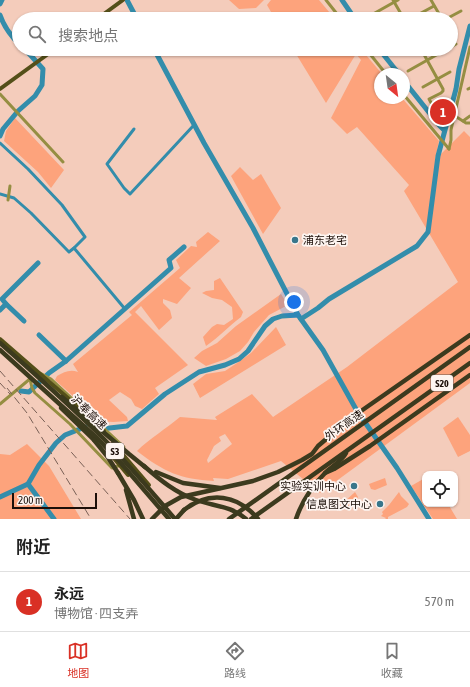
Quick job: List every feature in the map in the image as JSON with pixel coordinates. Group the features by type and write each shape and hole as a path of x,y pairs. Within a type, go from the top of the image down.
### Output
{"highway":[{"path":"312,454 318,446 351,418 470,335"},
{"name":"沪奉高速","path":"0,343 51,388 123,460 176,519"},
{"name":"外环高速","path":"229,519 470,347"},
{"name":"沪奉高速","path":"0,352 47,392 96,438 136,480 168,519"},
{"name":"外环高速","path":"251,519 470,363"},
{"path":"325,473 334,469 388,434 470,375"},
{"path":"51,388 169,487 196,500 235,511 246,519"},
{"path":"47,392 94,440 107,456 134,500 143,519"},
{"path":"296,519 310,492 325,473 344,457 347,451"},
{"path":"152,519 165,506 180,497 264,478 291,466 312,454 322,452"},
{"path":"144,466 183,483 222,488"},
{"path":"118,473 126,491 134,519"},
{"path":"176,519 193,503 204,499 213,498 224,498 243,505 258,519"}],"main road":[{"path":"107,12 123,0"},
{"path":"0,89 45,56"},
{"path":"0,339 93,418 176,519"},
{"path":"0,352 78,419 168,519"}],"street":[{"path":"326,0 335,12"},
{"path":"376,12 398,0"},
{"path":"432,0 438,12"},
{"path":"394,1 400,12"},
{"path":"423,12 434,6"},
{"path":"410,102 449,147 451,130 470,47"},
{"path":"372,56 381,68"},
{"path":"425,56 443,92 429,99 434,108"},
{"path":"410,69 434,56"},
{"path":"423,87 450,72"},
{"path":"0,94 63,162"},
{"path":"455,116 470,123"},
{"path":"463,121 470,116"},
{"path":"8,200 10,186"},
{"path":"0,404 32,379 38,372"},
{"path":"32,379 32,388 35,393 70,424 112,468 123,464 132,454 93,418"}],"shaded area":[{"path":"229,0 264,0 256,8 239,9"},
{"path":"271,0 319,0 329,12 271,12 267,5"},
{"path":"297,56 355,56 326,103"},
{"path":"358,56 367,56 377,68 374,68 374,104 407,104 439,141 435,160 464,131 470,137 470,383 320,493 281,461 228,479 213,478 214,481 182,476 164,469 137,451 180,417 217,420 215,417 252,394 273,417 347,367 458,282 404,191 409,185 357,127 347,134 331,118 361,60","holes":["225,434 232,444 208,463 207,460 214,446 221,441 219,437"]},
{"path":"15,118 64,170 51,188 38,172 4,141 6,131"},
{"path":"240,167 253,180 261,174 281,208 263,234 231,176"},
{"path":"208,232 220,241 179,278 191,288 177,304 163,299 163,303 170,310 172,318 159,330 141,306 135,312 188,365 155,388 159,394 142,409 135,406 131,399 120,392 109,400 127,417 128,421 101,421 55,380 57,376 67,371 78,372 73,364 132,315 129,312 180,268 176,260 191,246 197,247 196,242"},
{"path":"220,278 243,312 241,317 206,346 203,337 212,327 217,324 224,325 233,319 232,307 222,300 212,298 202,293 214,290 214,281"},
{"path":"281,294 288,305 269,315 240,351 226,359 206,366 194,358 202,351 217,343 236,326"},
{"path":"276,327 286,345 200,398 193,384 206,374 225,371 237,363 251,353"},
{"path":"458,417 470,435 470,451 458,457 443,428"},
{"path":"27,444 49,466 81,519 0,519 0,454 10,455"},
{"path":"385,478 387,485 375,490 371,489 369,484"},
{"path":"422,480 422,502 411,486"},
{"path":"355,492 358,497 357,500 347,507 343,503"},
{"path":"399,492 409,504 407,507 388,517 388,519 385,519 386,518 381,516 383,514 382,512"},
{"path":"425,507 450,507 457,519 433,519"}],"waterway":[{"path":"0,4 2,0"},
{"path":"127,0 133,12"},
{"path":"342,0 350,12"},
{"path":"0,15 3,23 12,36"},
{"path":"301,319 329,299 417,246 428,232 438,156 456,89 459,69 470,26"},
{"path":"0,136 3,129 18,111 35,96 42,85 43,69 31,56"},
{"path":"158,56 204,143 253,228 298,315 323,350 357,411 397,468 429,519"},
{"path":"385,56 394,68"},
{"path":"410,89 444,130"},
{"path":"134,129 107,164 130,194 194,125"},
{"path":"0,143 28,169 62,205 85,237 74,248 125,309"},
{"path":"0,194 14,198 31,213 69,252 74,248"},
{"path":"21,391 29,392 49,373 66,361 171,268 169,260 184,247"},
{"path":"0,310 6,304 2,299 38,263"},
{"path":"6,304 24,321"},
{"path":"101,429 127,426 165,394 199,372 225,365 239,359 248,351 265,326 273,319 282,316 298,315"},
{"path":"39,335 66,361"},
{"path":"0,497 28,484 39,465 56,443 65,435 85,427"},
{"path":"28,484 54,519"}],"railway":[{"path":"0,371 130,519"},
{"path":"0,383 10,394"},
{"path":"7,388 27,413 91,519"}],"place":[{"name":"永远","path":"443,112"},
{"name":"浦东老宅","path":"295,240"},
{"name":"实验实训中心","path":"354,486"},
{"name":"信息图文中心","path":"380,504"}]}
